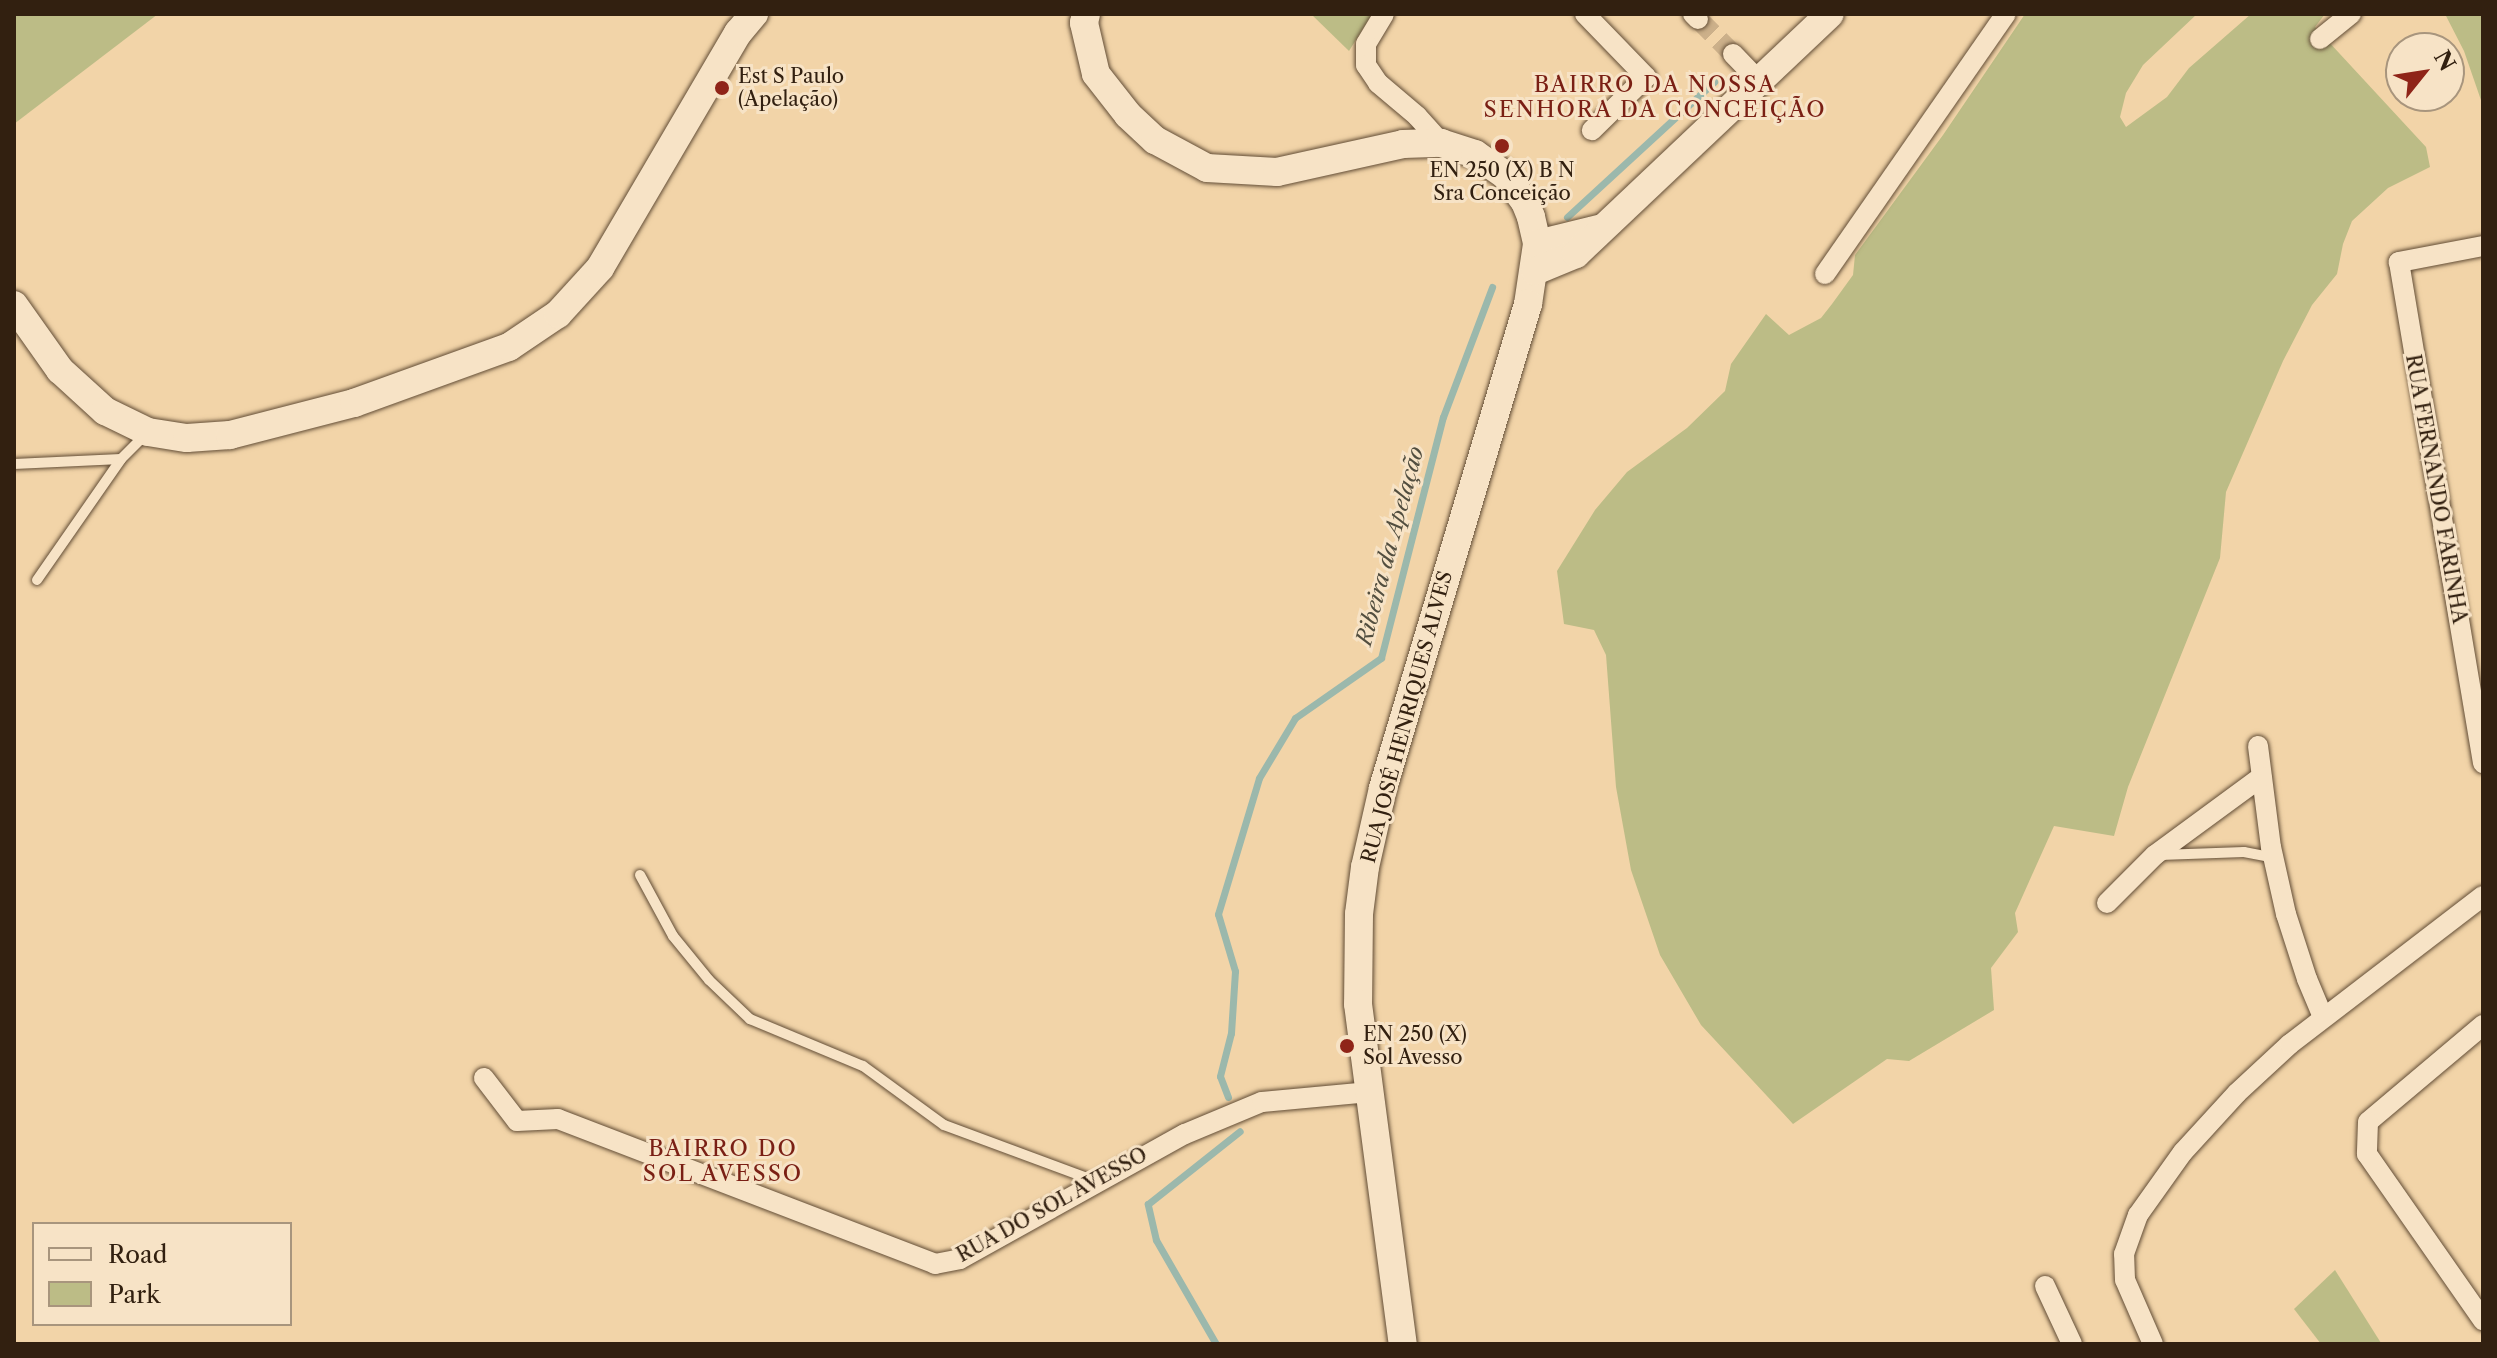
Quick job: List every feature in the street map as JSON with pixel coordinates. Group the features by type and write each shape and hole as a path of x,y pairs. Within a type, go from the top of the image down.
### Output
{"main road":[{"path":"14,305 60,370 105,411 148,432 187,438 230,435 354,403 509,347 558,314 600,268 726,54 754,14"},
{"path":"1086,14 1084,23 1096,74 1128,115 1155,140 1207,168 1277,172 1403,144 1441,143 1475,154 1506,176 1525,202 1536,257 1576,254 1830,14"},
{"name":"RUA JOSÉ HENRIQUES ALVES","path":"1403,1344 1356,962 1365,867 1405,710 1536,257"}],"street":[{"path":"1384,14 1366,44 1366,65 1378,83 1417,116 1441,143"},
{"path":"1585,14 1646,77 1592,130"},
{"path":"1825,274 2006,14"},
{"path":"2320,39 2351,14"},
{"path":"1733,54 1758,80"},
{"name":"RUA FERNANDO FARINHA","path":"2483,246 2399,262 2483,763"},
{"path":"2258,746 2274,858 2290,927 2323,1017"},
{"path":"2107,903 2155,855 2261,777"},
{"path":"2149,1339 2125,1271 2124,1254 2138,1215 2183,1152 2237,1093 2323,1017 2483,896"},
{"path":"2483,1025 2368,1122 2367,1154 2483,1320"},
{"name":"RUA DO SOL AVESSO","path":"484,1078 517,1121 558,1119 935,1264 960,1259 1095,1181 1185,1134 1262,1102 1370,1092"},
{"path":"2045,1286 2072,1344"}],"lane":[{"path":"37,580 121,459 148,432"},
{"path":"14,464 121,459"},
{"path":"2155,855 2244,852 2274,858"},
{"path":"640,875 673,936 709,980 750,1019 863,1066 944,1125 1095,1181"}],"green space":[{"path":"14,14 158,14 14,124"},
{"path":"1311,14 1372,14 1349,51"},
{"path":"2025,14 2197,14 2143,65 2126,93 2120,117 2126,127 2167,97 2189,68 2251,14 2325,14 2315,27 2385,103 2385,112 2394,112 2426,147 2430,167 2388,188 2352,221 2337,274 2312,305 2283,361 2226,492 2220,558 2128,787 2114,836 2054,826 2015,913 2018,932 1991,968 1994,1010 1909,1061 1887,1059 1793,1124 1701,1025 1660,955 1631,870 1616,787 1606,655 1594,630 1564,624 1557,571 1595,510 1627,472 1687,428 1725,391 1731,364 1766,314 1789,335 1821,318 1853,275 1855,255 1943,135"},
{"path":"2445,14 2483,14 2483,106 2465,54 2465,32 2454,32"},
{"path":"2335,1270 2381,1344 2321,1344 2294,1309"}],"waterway":[{"name":"Ribeira da Apelação","path":"1567,217 1714,82"},
{"name":"Ribeira da Apelação","path":"1228,1097 1220,1076 1231,1033 1235,971 1218,914 1259,778 1295,718 1381,658 1443,417 1492,287"},
{"name":"Ribeira da Apelação","path":"1216,1344 1156,1240 1148,1204 1240,1131"}],"tunnel":[{"path":"1698,19 1733,54"}],"place":[{"name":"Est S Paulo (Apelação)","path":"722,88"},
{"name":"EN 250 (X) B N Sra Conceição","path":"1502,146"},
{"name":"EN 250 (X) Sol Avesso","path":"1347,1046"}],"district":[{"name":"BAIRRO DA NOSSA SENHORA DA CONCEIÇÃO","path":"1655,96"},
{"name":"BAIRRO DO SOL AVESSO","path":"723,1160"}]}
